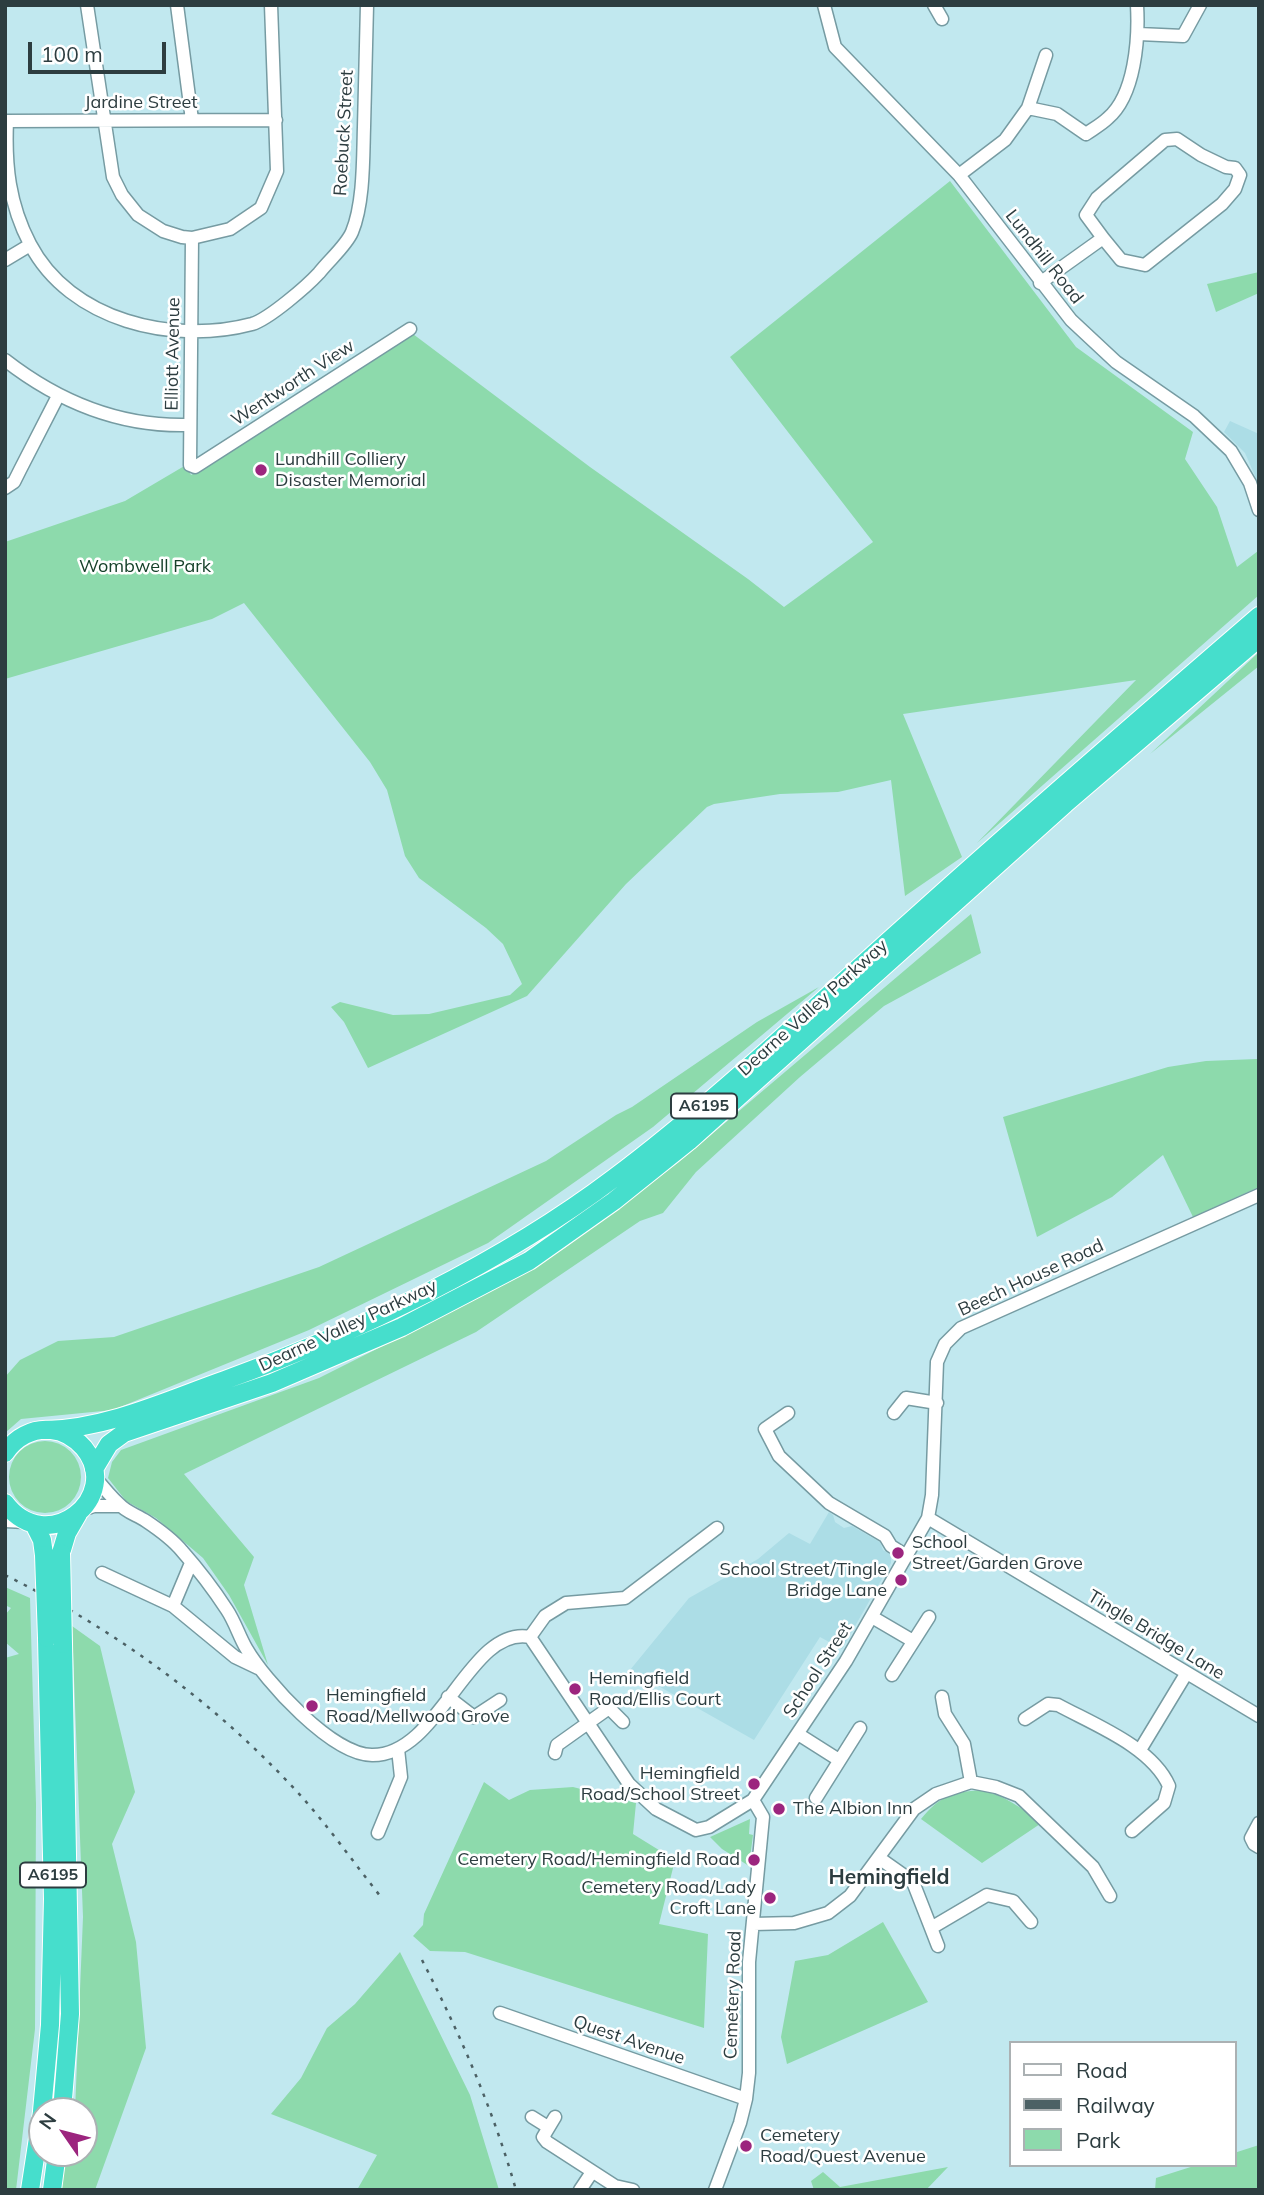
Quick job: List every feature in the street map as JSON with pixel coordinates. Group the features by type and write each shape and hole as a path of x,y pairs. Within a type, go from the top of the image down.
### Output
{"highway":[{"name":"Dearne Valley Parkway","path":"47,1430 68,1429 111,1420 268,1365 402,1305 510,1247 600,1188 692,1117 1039,806 1259,616"},
{"name":"Dearne Valley Parkway","path":"94,1473 109,1444 124,1433 272,1383 402,1327 528,1261 614,1201 690,1142 1065,804 1259,638"},
{"name":"A6195","path":"5,1453 15,1441 25,1435 47,1430"},
{"path":"47,1430 68,1435 77,1441 90,1458 94,1473"},
{"name":"A6195","path":"63,2097 70,2014 53,1554 91,1495 94,1473"},
{"name":"A6195","path":"5,1503 18,1517 30,1523 53,1554"},
{"path":"30,1523 58,1525 80,1512"},
{"name":"A6195","path":"43,2097 50,2025 55,1641"},
{"name":"A6195","path":"30,2190 33,2167"},
{"path":"51,2190 55,2167"}],"street":[{"path":"87,5 113,177 130,206 149,223 163,231 192,238 230,229 261,208 277,171 271,5"},
{"path":"177,5 192,120"},
{"name":"Roebuck Street","path":"6,121 6,167 11,198 30,245 58,280 82,300 106,313 160,330 191,332 255,324 306,288 352,233 363,183 367,5"},
{"name":"Lundhill Road","path":"824,5 835,47 959,175 1070,320 1116,362 1194,416 1231,451 1250,483 1259,510"},
{"path":"934,5 942,19"},
{"path":"1028,108 1057,114 1086,134 1110,117 1126,94 1139,34 1137,5"},
{"path":"1139,34 1183,36 1200,5"},
{"path":"959,175 1005,140 1028,108 1046,55"},
{"name":"Jardine Street","path":"6,121 276,120"},
{"path":"1177,139 1201,155 1226,167 1235,168 1240,175 1235,189 1222,204 1145,265 1121,260 1103,238 1086,215 1097,198 1165,140 1177,139"},
{"name":"Elliott Avenue","path":"192,238 189,425 190,465 195,467"},
{"path":"1040,283 1103,238"},
{"path":"5,260 30,245"},
{"name":"Wentworth View","path":"195,467 410,330"},
{"path":"5,360 58,396 100,412 144,424 189,425"},
{"path":"5,488 13,482 20,470 58,396"},
{"name":"Beech House Road","path":"928,1518 932,1495 937,1362 945,1344 961,1328 1259,1195"},
{"path":"894,1413 906,1398 937,1403"},
{"path":"788,1413 765,1429 779,1456 829,1503 885,1536 891,1546 906,1556"},
{"path":"94,1473 120,1506 146,1521 182,1550 229,1612 246,1648 284,1698 328,1736 350,1749 372,1755 398,1749 424,1731 448,1697 489,1651 506,1639 518,1635 530,1637 629,1784 656,1809 696,1830 709,1827 752,1800"},
{"path":"80,1512 94,1506 120,1506"},
{"name":"School Street","path":"752,1800 872,1618 928,1518"},
{"name":"Tingle Bridge Lane","path":"928,1518 1259,1716"},
{"path":"5,1521 30,1523"},
{"path":"530,1637 545,1616 566,1602 625,1598 717,1528"},
{"path":"173,1606 191,1563"},
{"path":"102,1573 173,1606 235,1657 261,1670"},
{"path":"892,1675 929,1617"},
{"path":"872,1618 913,1641"},
{"path":"1140,1751 1185,1674"},
{"path":"448,1697 474,1717 500,1700"},
{"path":"942,1697 945,1714 964,1744 971,1782"},
{"path":"1025,1719 1048,1704 1058,1705 1140,1751 1163,1772 1169,1786 1164,1803 1132,1831"},
{"path":"555,1753 557,1745 609,1708 622,1722"},
{"path":"816,1798 860,1728"},
{"path":"797,1734 839,1760"},
{"path":"378,1833 401,1777 398,1749"},
{"path":"753,1924 794,1923 828,1913 850,1896 914,1809 936,1794 971,1782 996,1787 1019,1796 1093,1867 1110,1896"},
{"name":"Cemetery Road","path":"715,2190 740,2123 749,2073 749,1962 763,1817 752,1800"},
{"path":"1259,1823 1251,1838 1259,1847"},
{"path":"878,1858 914,1882 938,1946"},
{"path":"985,1880 988,1895"},
{"path":"931,1928 988,1895 1017,1904 1031,1922"},
{"name":"Quest Avenue","path":"500,2012 746,2099"},
{"path":"532,2117 552,2122 543,2137 547,2142 618,2188 633,2190"},
{"path":"580,2190 592,2172"}],"shaded area":[{"path":"1230,421 1259,434 1259,485 1245,453 1224,432"},
{"path":"829,1512 835,1522 844,1528 852,1526 880,1542 883,1550 891,1555 891,1563 842,1649 820,1637 754,1740 630,1670 689,1598 758,1559 789,1533 810,1544"}],"green space":[{"name":"Wombwell Park","path":"950,181 1076,347 1193,432 1185,459 1217,507 1237,567 1258,551 1259,595 977,843 1136,680 903,714 962,857 905,896 891,780 838,792 780,794 714,804 707,807 626,884 527,996 368,1068 344,1022 331,1007 340,1002 393,1015 429,1014 510,995 522,984 503,944 419,878 405,856 387,790 370,762 244,603 212,619 5,679 5,542 125,501 186,465 191,475 413,334 590,467 784,607 873,542 730,357"},
{"path":"1259,272 1259,293 1216,312 1207,284"},
{"path":"1259,652 1259,666 1150,754"},
{"path":"971,914 981,953 884,1006 800,1077 696,1172 663,1213 640,1221 476,1332 184,1474 254,1557 244,1585 268,1665 229,1595 203,1558 156,1518 126,1501 108,1478 112,1462 121,1450 319,1378 482,1296 565,1248 679,1162"},
{"path":"819,987 653,1127 488,1243 309,1330 113,1410 21,1419 5,1433 5,1377 20,1360 58,1341 114,1337 319,1267 546,1161 632,1107 757,1022"},
{"path":"1257,1059 1259,1187 1193,1217 1163,1155 1112,1197 1037,1237 1003,1117 1168,1067 1206,1061"},
{"path":"52,1441 71,1451 79,1463 79,1491 71,1503 59,1511 38,1513 19,1503 11,1491 9,1470 19,1451 31,1443"},
{"path":"5,1587 30,1598 36,1804 35,2029 16,2190 5,2190 5,1658 19,1654 5,1642 5,1615 11,1608 5,1605"},
{"path":"72,1626 100,1646 135,1792 112,1844 136,1942 146,2048 95,2190 60,2190 64,2167 98,2167 98,2097 76,2097 83,1917"},
{"path":"484,1782 509,1800 530,1790 573,1787 636,1803 633,1834 675,1860 659,1924 708,1934 704,2028 465,1952 430,1951 413,1936 423,1925 424,1914"},
{"path":"981,1790 1013,1803 1040,1824 982,1863 921,1819 934,1805 947,1797"},
{"path":"750,1819 749,1834 753,1835 749,1866 722,1849 710,1837"},
{"path":"883,1922 928,2002 787,2064 781,2037 795,1961 828,1955"},
{"path":"400,1952 470,2095 499,2190 357,2190 377,2155 271,2114 301,2078 327,2028 355,2004"},
{"path":"1259,2145 1259,2190 1155,2190 1156,2178 1191,2167 1236,2167 1236,2152"},
{"path":"948,2167 926,2190 814,2190 811,2181 823,2172 840,2187"}],"railway":[{"path":"5,1575 44,1595 119,1641 224,1720 300,1795 381,1897"},
{"path":"422,1960 475,2072 516,2190"}],"place":[{"name":"Lundhill Colliery Disaster Memorial","path":"261,470"},
{"name":"School Street/Garden Grove","path":"898,1553"},
{"name":"School Street/Tingle Bridge Lane","path":"901,1580"},
{"name":"Hemingfield Road/Ellis Court","path":"575,1689"},
{"name":"Hemingfield Road/Mellwood Grove","path":"312,1706"},
{"name":"Hemingfield Road/School Street","path":"754,1784"},
{"name":"The Albion Inn","path":"779,1809"},
{"name":"Cemetery Road/Hemingfield Road","path":"754,1860"},
{"name":"Cemetery Road/Lady Croft Lane","path":"770,1898"},
{"name":"Cemetery Road/Quest Avenue","path":"746,2146"}],"district":[{"name":"Hemingfield","path":"889,1878"}]}
